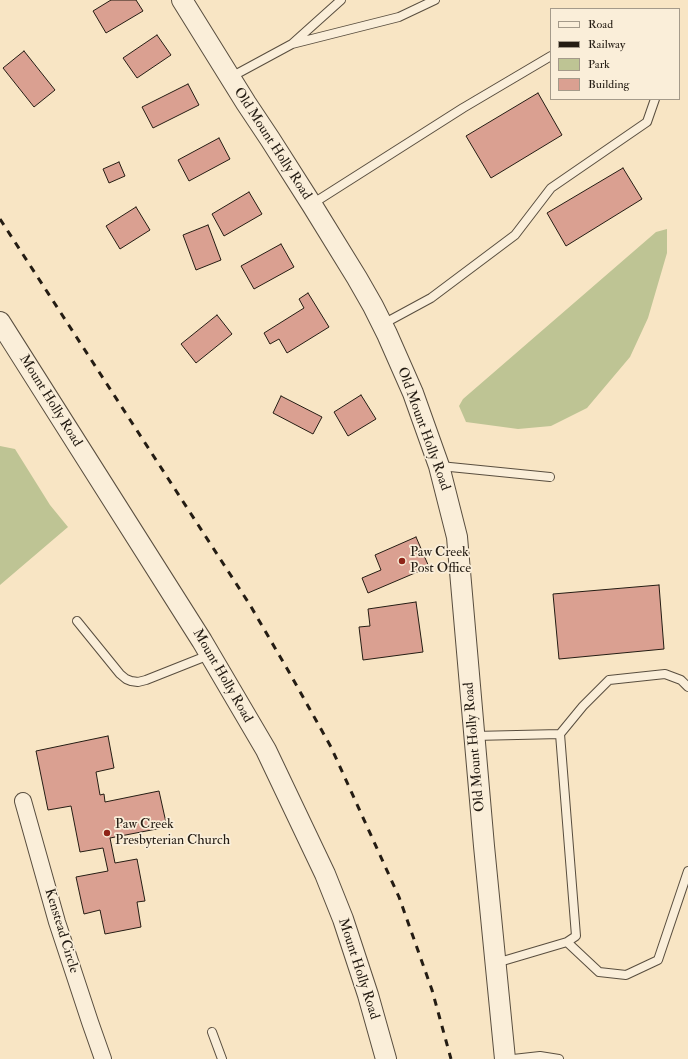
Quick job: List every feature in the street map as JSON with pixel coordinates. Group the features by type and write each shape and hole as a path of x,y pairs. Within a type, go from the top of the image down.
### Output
{"street":[{"name":"Old Mount Holly Road","path":"182,0 357,278 382,324 413,393 439,466 457,537 474,736 505,1059"},
{"name":"Mount Holly Road","path":"0,322 210,655 266,750 325,874 343,919 368,995 386,1059"},
{"name":"Kenstead Circle","path":"23,801 58,922 103,1059"}],"lane":[{"path":"230,77 292,44 342,0"},
{"path":"292,44 400,17 435,0"},
{"path":"312,205 463,108 550,57"},
{"path":"382,324 431,298 515,235 551,188 648,122 655,100"},
{"path":"439,466 550,477"},
{"path":"77,621 120,674 131,681 138,682 146,680 210,655"},
{"path":"495,964 567,942 576,936 560,734 583,706 609,680 665,674 681,680 688,687"},
{"path":"474,736 560,734"},
{"path":"567,942 599,972 626,975 658,960 688,871"},
{"path":"212,1032 222,1059"},
{"path":"513,1059 540,1056 559,1059"}],"green space":[{"path":"667,229 667,253 648,318 630,357 587,408 551,426 518,429 466,422 459,406 463,399 656,232"},
{"path":"0,446 15,449 50,505 68,527 0,585"}],"building":[{"path":"111,0 136,0 143,11 106,33 93,11"},
{"path":"157,35 171,55 137,78 123,58"},
{"path":"24,51 55,90 34,107 3,68"},
{"path":"188,84 199,105 153,128 142,107"},
{"path":"538,93 562,135 491,178 466,136"},
{"path":"219,138 230,159 189,181 178,160"},
{"path":"119,162 125,176 109,183 103,169"},
{"path":"623,168 642,199 566,246 547,213"},
{"path":"249,192 262,214 224,236 212,214"},
{"path":"136,207 150,230 120,249 106,226"},
{"path":"208,225 221,260 196,270 183,235"},
{"path":"281,244 294,267 254,289 241,266"},
{"path":"308,293 329,327 287,353 279,339 270,344 264,333 304,308 299,299"},
{"path":"217,315 232,334 196,363 181,344"},
{"path":"361,395 376,419 348,436 334,412"},
{"path":"281,396 322,417 313,434 273,413"},
{"name":"Paw Creek Post Office","path":"416,537 429,567 368,593 362,578 381,570 375,555"},
{"path":"659,585 664,649 559,659 553,594"},
{"path":"416,602 423,652 363,660 359,627 370,626 368,609"},
{"name":"Paw Creek Presbyterian Church","path":"108,736 114,768 96,772 100,795 104,794 105,802 159,791 167,827 110,838 115,863 137,859 145,901 137,902 141,927 105,934 100,910 84,914 76,877 108,871 103,848 80,852 71,806 48,810 36,751"}],"railway":[{"path":"0,219 250,605 331,747 399,897 432,990 451,1059"}],"place":[{"name":"Paw Creek Post Office","path":"402,561"},
{"name":"Paw Creek Presbyterian Church","path":"107,833"}]}
